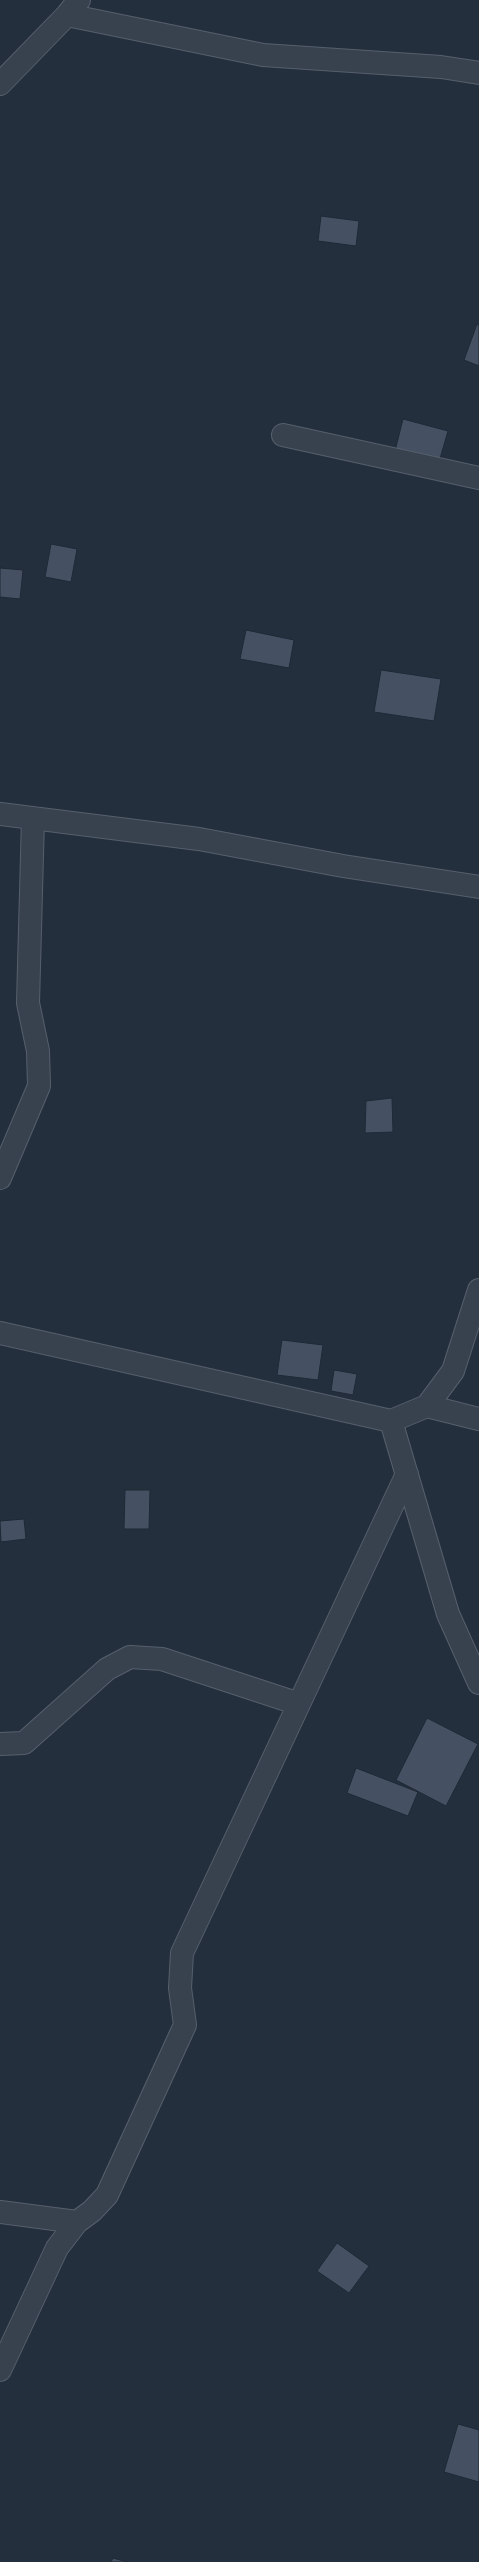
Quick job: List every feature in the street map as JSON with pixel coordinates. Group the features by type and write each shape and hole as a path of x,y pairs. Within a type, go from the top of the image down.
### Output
{"street":[{"path":"0,84 73,8 263,55 441,67 479,73"},
{"path":"283,435 479,478"},
{"path":"0,814 199,839 343,866 479,887"},
{"path":"0,1178 39,1086 38,1051 28,1003 34,818"},
{"path":"0,1333 391,1421 427,1406 453,1371 479,1290"},
{"path":"427,1406 479,1419"},
{"path":"391,1421 448,1614 479,1683"},
{"path":"0,2370 57,2248 77,2222 92,2211 107,2195 186,2025 180,1988 182,1953 407,1474"},
{"path":"0,1744 24,1743 107,1668 130,1657 162,1659 299,1704"},
{"path":"0,2212 77,2222"}],"building":[{"path":"321,216 359,221 356,246 318,241"},
{"path":"477,324 479,325 479,366 464,360"},
{"path":"403,419 448,431 439,462 395,451"},
{"path":"51,544 77,549 71,582 45,577"},
{"path":"0,568 23,570 20,599 0,597"},
{"path":"246,630 294,640 289,668 240,659"},
{"path":"381,670 441,679 434,721 374,712"},
{"path":"392,1098 393,1132 365,1133 366,1101"},
{"path":"282,1340 323,1345 318,1380 277,1375"},
{"path":"334,1370 357,1374 353,1395 331,1391"},
{"path":"125,1490 150,1490 149,1529 124,1529"},
{"path":"24,1519 26,1539 1,1542 0,1521"},
{"path":"427,1718 478,1744 446,1806 396,1780"},
{"path":"356,1768 418,1792 408,1816 347,1793"},
{"path":"337,2243 369,2266 349,2293 317,2271"},
{"path":"458,2424 479,2430 479,2482 444,2472"},
{"path":"113,2558 127,2562 111,2562"}]}
